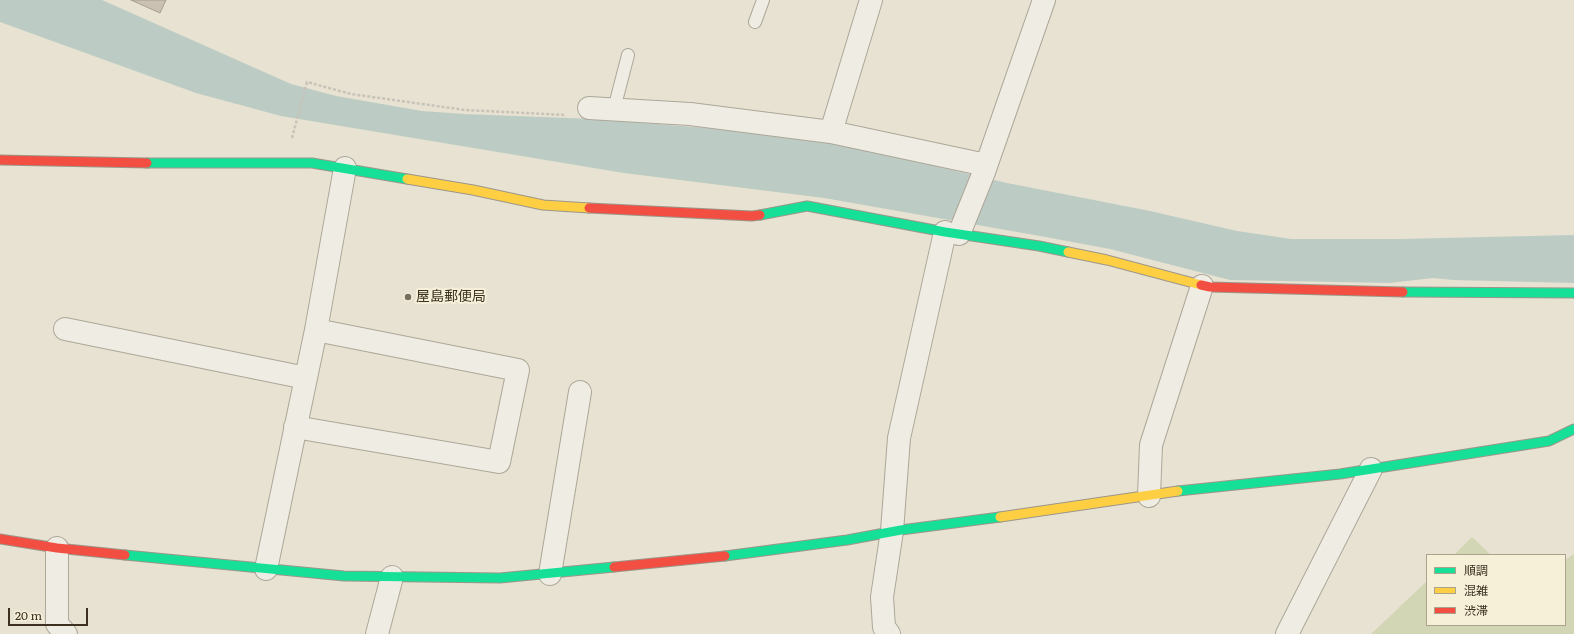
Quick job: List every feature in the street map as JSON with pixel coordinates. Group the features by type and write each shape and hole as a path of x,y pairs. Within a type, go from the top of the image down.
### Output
{"street":[{"path":"831,132 871,0"},
{"path":"884,632 882,597 892,531 898,438 955,230 985,169 1044,0"},
{"path":"590,108 690,114 831,132 985,169"},
{"path":"0,160 203,164 312,163 473,190 543,205 752,216 807,206 955,230 1039,246 1107,260 1202,286 1443,294 1574,293"},
{"path":"266,569 316,330 345,168"},
{"path":"1149,496 1151,445 1202,286"},
{"path":"65,328 306,378"},
{"path":"295,427 499,462 518,370 316,330"},
{"path":"550,574 580,392"},
{"path":"0,539 56,548 344,576 500,578 695,560 847,540 892,531 1208,488 1340,474 1549,441 1574,429"},
{"path":"1287,634 1371,469"},
{"path":"56,548 57,624 66,634"},
{"path":"377,634 392,577"}],"lane":[{"path":"755,22 762,0"},
{"path":"614,110 628,55"}],"path":[{"path":"296,124 307,82 351,94 465,110 585,115 590,108"}],"green space":[{"path":"1472,537 1490,554 1455,554"},
{"path":"1574,554 1574,634 1371,634 1426,582 1426,626 1566,626 1566,559"}],"shaded area":[{"path":"0,0 102,0 291,84 336,96 422,111 594,119 816,138 1007,183 1150,211 1237,231 1291,239 1400,239 1574,235 1574,283 1453,280 1433,278 1389,283 1230,280 1110,249 824,198 624,173 281,116 196,93 0,22"}],"building":[{"path":"131,0 166,0 160,13"}],"traffic: fast":[{"path":"147,163 312,163 407,179"},
{"path":"760,215 807,206 945,232 1039,246 1068,252"},
{"path":"1403,292 1574,293"},
{"path":"1178,491 1340,474 1549,441 1574,429"},
{"path":"725,556 847,540 901,530 1000,517"},
{"path":"125,555 344,576 500,578 614,567"}],"traffic: slow":[{"path":"407,179 473,190 543,205 589,208"},
{"path":"1068,252 1107,260 1201,285"},
{"path":"1000,517 1178,491"}],"traffic: jam":[{"path":"0,160 147,163"},
{"path":"589,208 752,216 760,215"},
{"path":"1201,285 1210,287 1403,292"},
{"path":"0,539 57,548 125,555"},
{"path":"614,567 725,556"}],"place":[{"name":"屋島郵便局","path":"408,297"}]}
